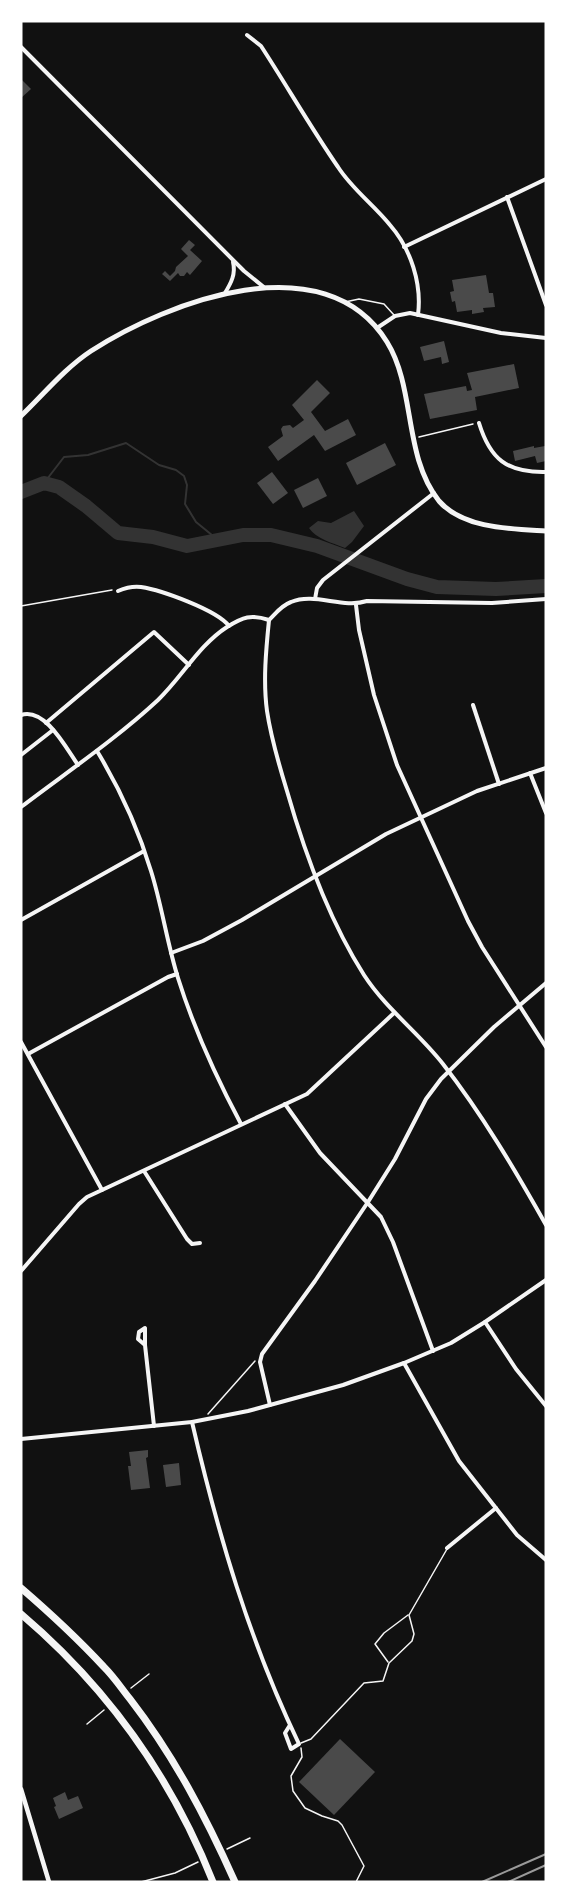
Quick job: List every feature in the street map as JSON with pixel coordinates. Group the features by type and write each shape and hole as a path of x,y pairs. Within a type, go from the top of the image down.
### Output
{"highway":[{"path":"21,1588 60,1622 106,1668 154,1730 185,1779 235,1882"},
{"path":"21,1614 78,1668 139,1741 171,1791 198,1844 213,1882"}],"main road":[{"path":"21,416 90,352 152,318 182,305 225,293 265,288 309,291 345,302 356,308 377,328 396,359 425,475 434,493 447,508 480,524 546,531"}],"street":[{"path":"247,35 261,46 339,169 390,225 404,247 418,287 420,301 418,315"},
{"path":"21,47 233,261 265,288"},
{"path":"404,247 546,179"},
{"path":"507,197 546,305"},
{"path":"225,293 233,278 235,269 233,261"},
{"path":"377,328 402,314 418,315 501,333 546,338"},
{"path":"479,423 493,454 504,463 516,469 546,472"},
{"path":"315,599 317,588 322,580 434,493"},
{"path":"118,591 140,586 162,592 187,601 225,620 229,626"},
{"path":"546,599 492,603 367,601 356,605 315,599 291,602 269,620 266,652 267,710 272,738 291,807 316,876 343,939 360,969 394,1013 443,1063 493,1136 546,1225"},
{"path":"356,605 359,630 374,695 397,765 468,921 546,1047"},
{"path":"21,807 97,751 161,697 219,633 246,616 259,616 269,620"},
{"path":"46,723 154,632 189,665"},
{"path":"473,705 500,784"},
{"path":"21,715 34,714 46,723 78,765"},
{"path":"21,755 53,730"},
{"path":"97,751 133,818 152,873 171,953 194,1025 207,1057 241,1124"},
{"path":"171,953 223,931 377,839 477,791 546,768"},
{"path":"530,773 546,813"},
{"path":"21,920 144,851"},
{"path":"28,1054 177,974"},
{"path":"270,1405 260,1362 262,1354 368,1202 395,1159 426,1099 448,1071 546,983"},
{"path":"21,1271 87,1197 307,1094 394,1013"},
{"path":"21,1042 102,1190"},
{"path":"285,1104 320,1153 381,1217 393,1242 433,1351"},
{"path":"144,1171 187,1239 192,1244 200,1243"},
{"path":"21,1439 205,1420 343,1385 433,1351 485,1322 546,1280"},
{"path":"485,1322 516,1369 546,1406"},
{"path":"145,1345 154,1426"},
{"path":"404,1363 459,1461 517,1534 545,1558"},
{"path":"192,1422 221,1541 254,1640 299,1744 291,1749 285,1733 290,1725"},
{"path":"447,1548 496,1508"},
{"path":"21,1789 49,1882"}],"lane":[{"path":"345,302 358,299 384,304 395,316"},
{"path":"389,1663 375,1644 384,1633 409,1615 447,1548"},
{"path":"299,1744 311,1740 364,1683 383,1681 389,1663 412,1641 414,1634 409,1615"}],"path":[{"path":"414,438 479,423"},
{"path":"21,606 118,591"},
{"path":"205,1420 211,1408 262,1354"},
{"path":"132,1688 149,1674"},
{"path":"87,1724 105,1710"},
{"path":"299,1744 302,1757 291,1776 293,1791 305,1808 338,1821 342,1825 364,1866 356,1882"},
{"path":"218,1853 250,1838"},
{"path":"141,1882 175,1873 197,1863"}],"shaded area":[{"path":"354,511 364,526 345,548 320,538 309,528 318,521 331,523"}],"building":[{"path":"21,79 31,89 21,98"},
{"path":"189,240 195,245 190,250 202,261 190,275 187,272 184,276 180,276 178,273 170,281 162,274 165,271 170,276 188,256 181,249"},
{"path":"486,275 489,293 493,293 495,307 483,308 484,312 472,314 472,310 457,312 450,292 454,291 452,280"},
{"path":"444,341 449,362 442,364 441,357 424,361 420,347"},
{"path":"514,364 519,388 475,397 477,410 430,419 424,394 466,386 467,391 472,390 467,373"},
{"path":"317,380 330,393 311,412 325,431 348,419 356,435 325,451 314,435 278,461 268,447 283,436 281,429 283,426 290,425 293,428 304,420 292,405"},
{"path":"385,443 396,465 357,485 346,463"},
{"path":"534,446 534,448 545,446 546,461 537,463 535,456 515,461 513,451"},
{"path":"272,472 288,493 273,504 257,483"},
{"path":"318,478 327,496 303,508 294,490"},
{"path":"148,1450 146,1458 150,1488 131,1490 129,1452"},
{"path":"179,1463 181,1485 166,1487 163,1465"},
{"path":"340,1739 375,1772 334,1815 299,1782"},
{"path":"65,1792 68,1800 78,1796 83,1808 59,1819 53,1798"}],"waterway":[{"path":"44,483 64,457 88,455 126,443 159,465 176,470 184,476 187,485 185,504 196,522 218,540"},
{"path":"21,492 44,483 59,487 118,533 153,537 187,546 243,535 271,535 317,546 407,579 437,587 496,589 546,586"}],"railway":[{"path":"482,1882 546,1854"},
{"path":"508,1882 546,1865"}]}
